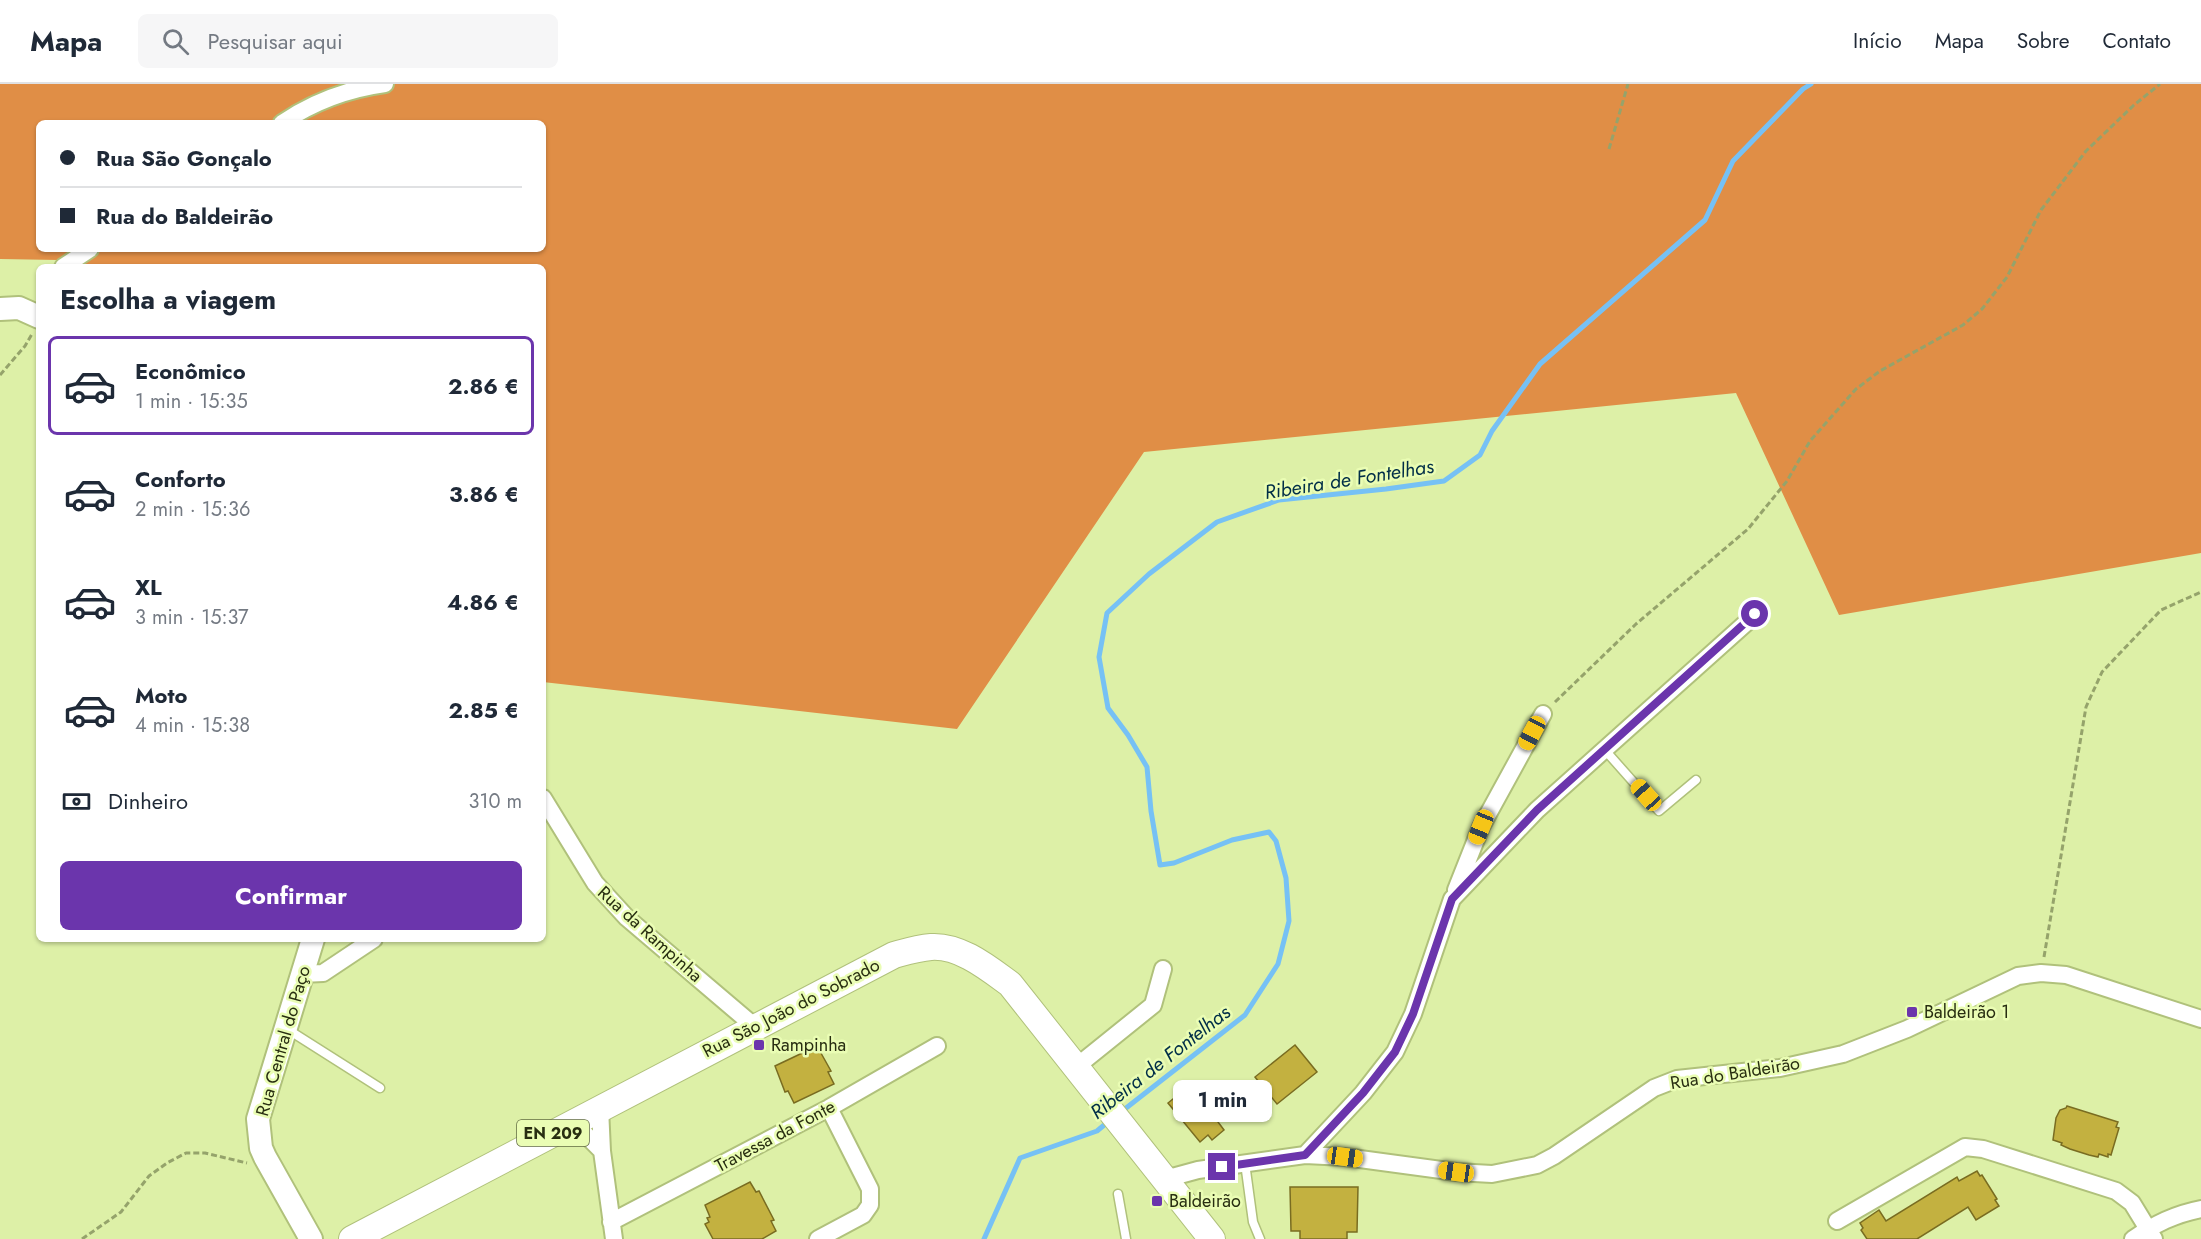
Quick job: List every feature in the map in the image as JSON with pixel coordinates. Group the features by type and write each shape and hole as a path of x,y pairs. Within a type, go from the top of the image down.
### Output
{"main road":[{"name":"Rua São João do Sobrado","path":"352,1239 894,954 932,947 957,952 982,963 1010,984 1212,1239"}],"street":[{"path":"286,120 303,109 347,92 385,84"},
{"path":"68,264 86,252"},
{"path":"0,309 19,309 36,322"},
{"path":"1452,899 1537,810 1755,614"},
{"path":"1305,1155 1363,1093 1395,1052 1413,1014 1452,899 1481,827 1543,714"},
{"name":"Rua da Rampinha","path":"546,803 595,883 627,918 754,1026"},
{"name":"Rua Central do Paço","path":"311,942 258,1119 261,1148 311,1239"},
{"path":"302,974 323,973 370,942"},
{"path":"1076,1067 1153,1005 1163,969"},
{"name":"Rua do Baldeirão","path":"1165,1179 1198,1170 1305,1155 1345,1157 1456,1172 1492,1174 1518,1170 1537,1165 1554,1156 1654,1088 1677,1079 1780,1068 1843,1053 1907,1029 2018,976 2066,975 2201,1019"},
{"name":"Travessa da Fonte","path":"613,1231 937,1046"},
{"path":"600,1108 602,1151 613,1231"},
{"path":"818,1239 863,1215 870,1205 870,1189 829,1108"},
{"path":"573,1122 602,1151"},
{"path":"1837,1221 1965,1147 1983,1149 2116,1191 2132,1203 2151,1234"},
{"path":"2133,1239 2151,1234 2180,1213 2201,1209"}],"lane":[{"path":"1604,750 1659,811 1696,780"},
{"path":"285,1028 380,1088"},
{"path":"1245,1163 1253,1222 1260,1239"},
{"path":"1118,1194 1126,1239"}],"path":[{"path":"1609,149 1628,84"},
{"path":"1543,714 1636,624 1748,529 1787,481 1810,441 1856,389 1880,371 1963,325 1982,309 2007,277 2041,210 2086,151 2134,105 2160,84"},
{"path":"0,375 25,346 36,325"},
{"path":"2041,974 2086,707 2102,672 2161,610 2201,592"},
{"path":"82,1239 120,1212 148,1176 167,1162 186,1153 205,1153 251,1164 265,1157"}],"shaded area":[{"path":"0,84 2201,84 2201,553 1839,615 1736,393 1144,452 957,729 546,682 546,264 63,264 58,260 0,259"}],"building":[{"path":"1295,1045 1317,1072 1277,1104 1255,1077"},
{"path":"817,1046 831,1071 828,1072 834,1084 794,1103 788,1091 785,1092 775,1066"},
{"path":"1210,1081 1227,1103 1212,1114 1224,1130 1212,1140 1208,1135 1200,1142 1168,1103 1189,1086 1195,1093"},
{"path":"2067,1106 2118,1122 2116,1127 2119,1128 2111,1155 2108,1154 2108,1157 2099,1154 2098,1157 2089,1155 2053,1140 2056,1118 2060,1110"},
{"path":"1977,1171 1980,1176 1982,1175 1999,1206 1976,1220 1968,1207 1917,1239 1867,1239 1861,1230 1863,1228 1860,1223 1879,1210 1886,1221 1957,1177 1959,1181"},
{"path":"750,1182 756,1192 759,1191 774,1220 771,1221 776,1231 762,1239 713,1239 705,1224 709,1222 707,1218 710,1217 705,1205"},
{"path":"1290,1187 1358,1187 1357,1232 1347,1232 1347,1239 1300,1239 1300,1231 1291,1231"}],"waterway":[{"name":"Ribeira de Fontelhas","path":"1121,1112 1245,1015 1278,964 1289,921 1286,878 1276,841 1269,832 1232,840 1174,863 1160,865 1151,811 1147,767 1108,708 1099,657 1107,613 1149,574 1217,522 1279,500 1444,481 1480,455 1492,431 1540,364 1705,220 1733,161 1803,89 1811,84"},
{"name":"Ribeira de Fontelhas","path":"984,1239 1020,1158 1097,1131 1109,1121"}],"place":[{"name":"Baldeirão 1","path":"1912,1012"},
{"name":"Rampinha","path":"759,1045"},
{"name":"Baldeirão","path":"1157,1201"}],"route":[{"path":"1222,1167 1305,1155 1363,1093 1395,1052 1413,1014 1452,899 1537,810 1755,614"}]}
